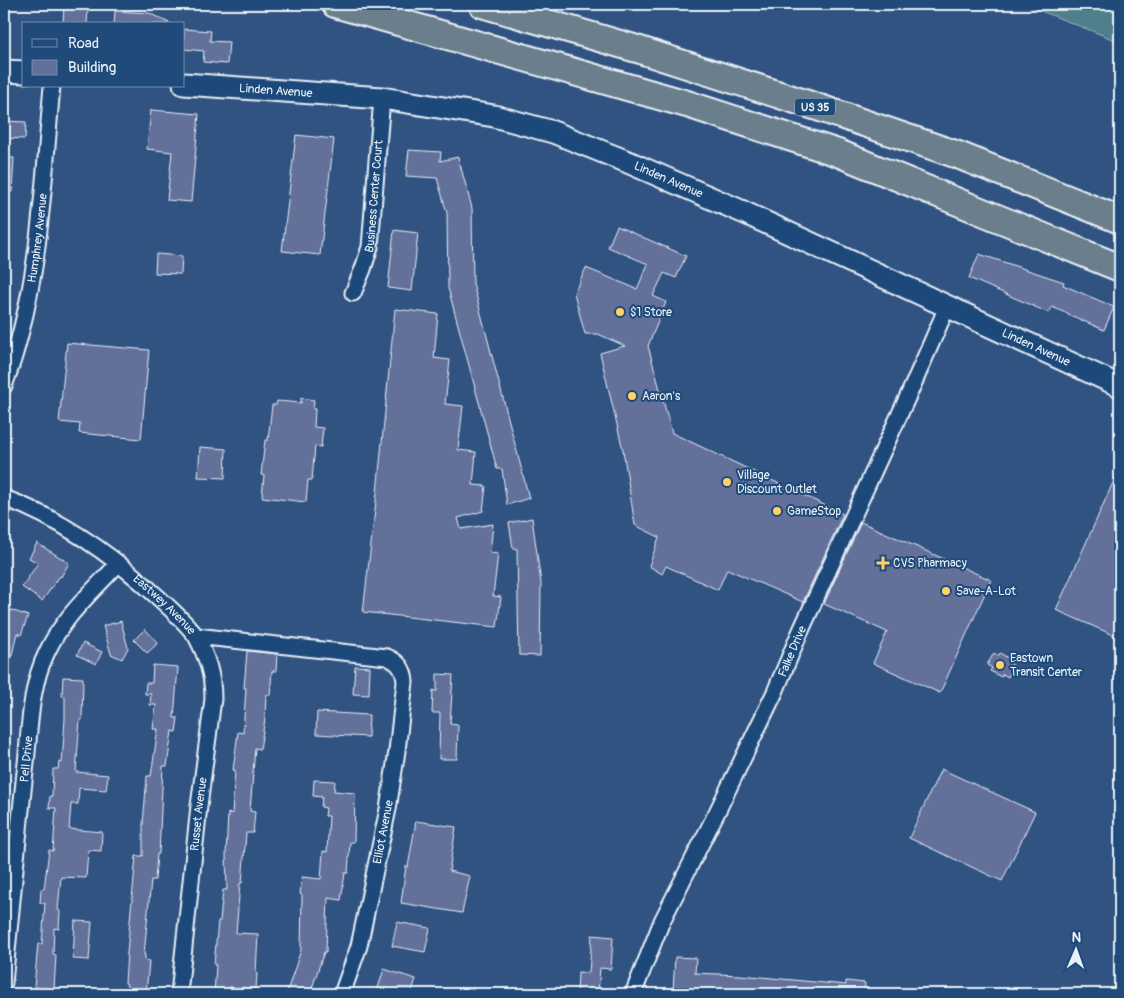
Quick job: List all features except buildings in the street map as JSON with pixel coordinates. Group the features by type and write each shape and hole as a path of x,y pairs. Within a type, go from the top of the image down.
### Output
{"highway":[{"path":"340,5 687,104 838,153 1120,268"},
{"name":"US 35","path":"493,7 646,52 817,107 958,156 1120,220"},
{"path":"958,156 1120,208"},
{"path":"1062,244 1120,276"}],"main road":[{"path":"4,71 22,72"},
{"name":"Linden Avenue","path":"185,84 382,98 494,116 552,132 628,162 728,206 1120,386"}],"street":[{"name":"Humphrey Avenue","path":"4,386 8,365 22,332 30,294 42,203 52,88"},
{"name":"Business Center Court","path":"353,293 370,247 382,98"},
{"name":"Falke Drive","path":"633,994 662,921 773,696 798,637 914,385 947,306"},
{"name":"Eastwey Avenue","path":"4,498 23,505 61,526 118,564 176,614 196,636 387,657 394,660 401,667"},
{"name":"Pell Drive","path":"4,983 34,692 39,672 46,652 68,617 118,564"},
{"name":"Russet Avenue","path":"178,994 213,699 213,683 210,668 205,652 196,636"},
{"name":"Elliot Avenue","path":"342,994 359,946 388,809 405,682 401,667"}],"green space":[{"path":"1023,4 1120,4 1120,42"}],"place":[{"name":"$1 Store","path":"620,312"},
{"name":"Aaron's","path":"632,396"},
{"name":"Village Discount Outlet","path":"727,482"},
{"name":"GameStop","path":"777,511"},
{"name":"CVS Pharmacy","path":"883,563"},
{"name":"Save-A-Lot","path":"946,591"},
{"name":"Eastown Transit Center","path":"1000,665"}]}
